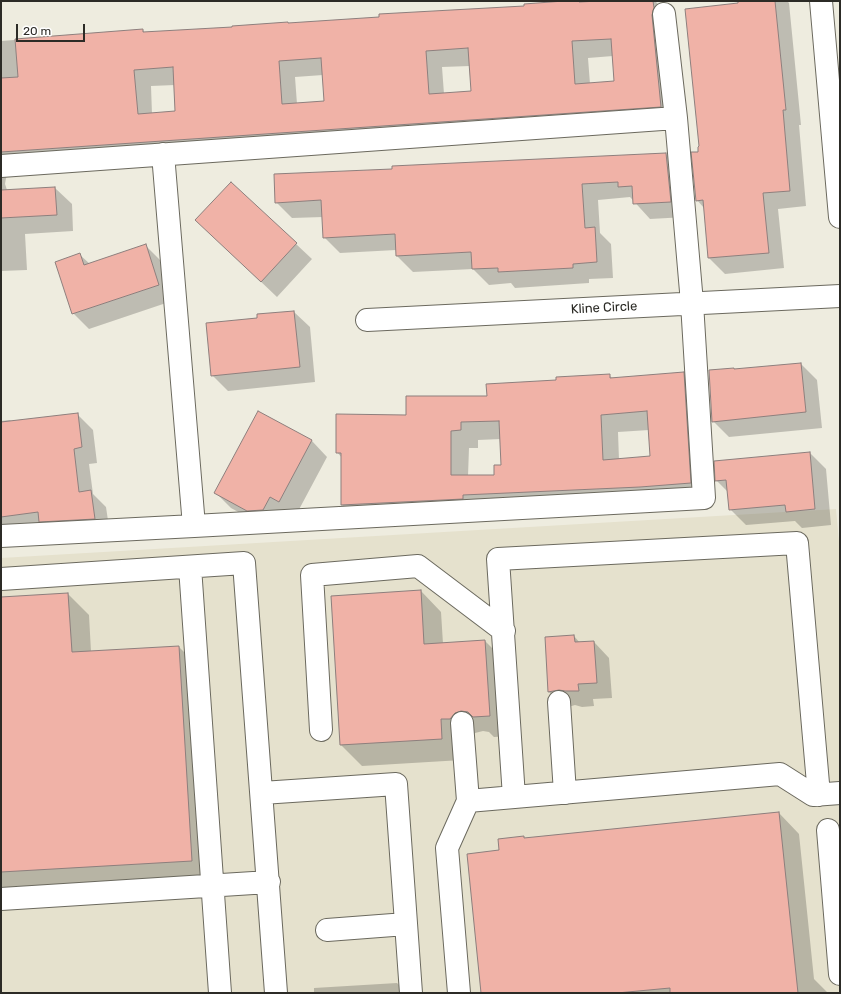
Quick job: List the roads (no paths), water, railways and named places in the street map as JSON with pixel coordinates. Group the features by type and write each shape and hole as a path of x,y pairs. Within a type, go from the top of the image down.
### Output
{"street":[{"path":"821,1 840,217"},
{"path":"1,536 704,498 692,303 676,118 664,14"},
{"path":"1,166 676,118"},
{"path":"163,154 194,526"},
{"name":"Kline Circle","path":"367,320 840,296"},
{"path":"514,797 498,559 797,543 819,795"},
{"path":"1,579 244,563 276,993"},
{"path":"321,730 312,575 418,566 504,631"},
{"path":"190,567 211,886 220,993"},
{"path":"559,702 565,793"},
{"path":"459,993 447,848 468,801 462,723"},
{"path":"468,801 780,774 813,795 840,793"},
{"path":"262,793 396,784 411,993"},
{"path":"828,830 840,974"},
{"path":"1,899 268,882"},
{"path":"327,930 406,924"}]}
